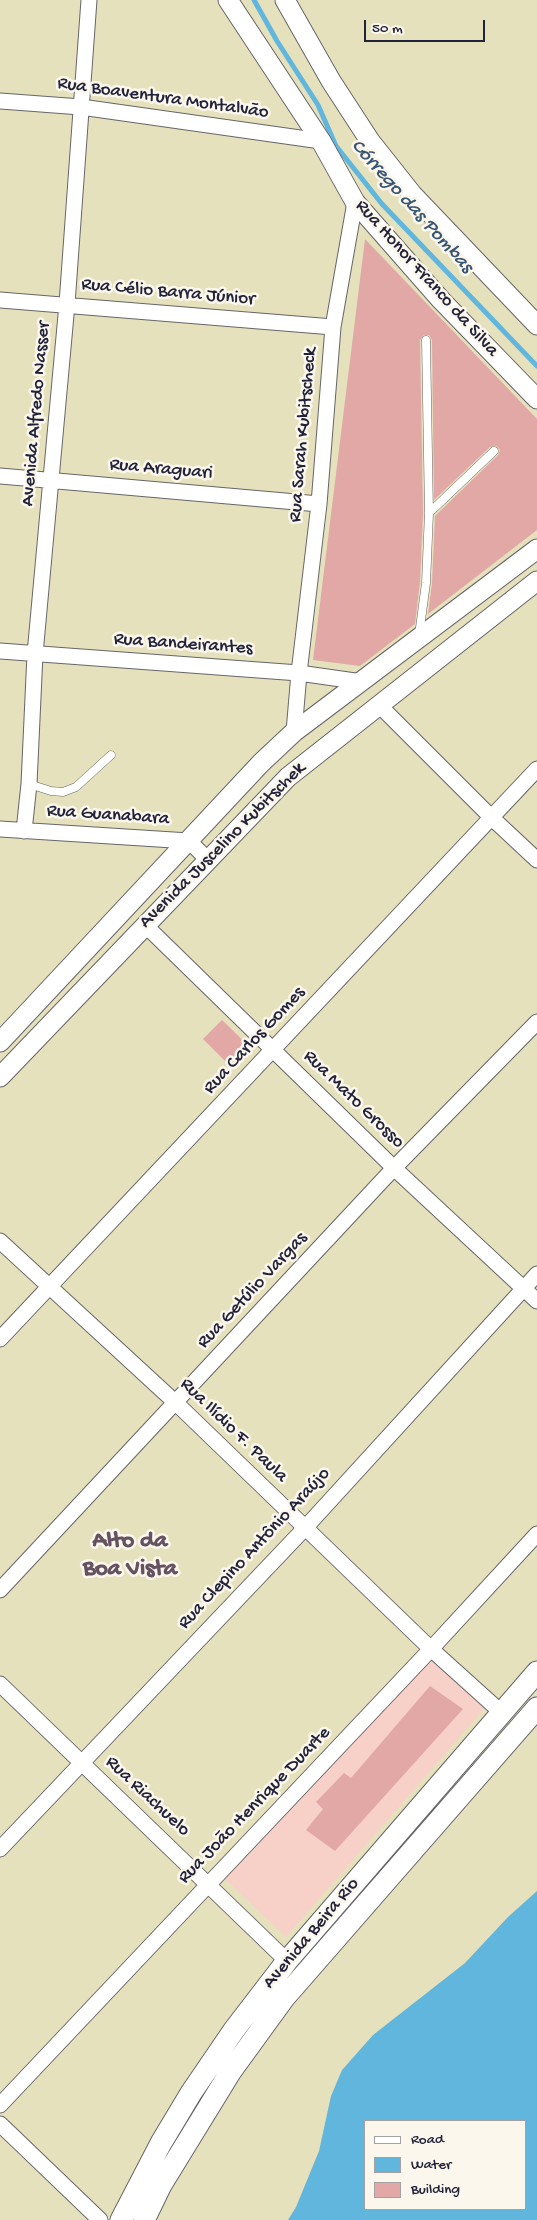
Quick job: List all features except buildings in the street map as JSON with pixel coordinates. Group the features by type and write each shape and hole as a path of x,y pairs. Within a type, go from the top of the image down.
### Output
{"main road":[{"name":"Avenida Beira Rio","path":"121,2220 161,2143 191,2093 234,2030 287,1960 537,1672"},
{"name":"Avenida Beira Rio","path":"144,2220 161,2185 230,2071 284,1998 537,1708"}],"street":[{"name":"Avenida Alfredo Nasser","path":"24,831 29,784 35,654 67,304 88,0"},
{"name":"Rua Honor Franco da Silva","path":"228,0 321,141 355,202 441,300 537,399"},
{"path":"285,0 331,81 370,141 412,194 537,325"},
{"name":"Rua Boaventura Montalvão","path":"0,100 81,107 321,141"},
{"name":"Rua Sarah Kubitscheck","path":"294,732 319,504 332,327 355,202"},
{"name":"Rua Célio Barra Júnior","path":"0,300 332,327"},
{"name":"Rua Araguari","path":"0,476 319,504"},
{"name":"Avenida Juscelino Kubitschek","path":"0,1042 261,763 294,732 418,640 537,548"},
{"name":"Avenida Juscelino Kubitschek","path":"0,1077 207,859 288,777 488,622 537,581"},
{"name":"Rua Bandeirantes","path":"0,651 299,673 362,682"},
{"path":"379,705 492,818 537,860"},
{"name":"Rua Carlos Gomes","path":"0,1339 274,1051 537,770"},
{"name":"Rua Guanabara","path":"0,829 189,841 207,859"},
{"name":"Rua Mato Grosso","path":"144,925 394,1168 537,1301"},
{"path":"70,967 88,984"},
{"name":"Rua Getúlio Vargas","path":"0,1590 394,1168 537,1022"},
{"name":"Rua Ilídio F. Paula","path":"0,1241 176,1403 432,1649 502,1713"},
{"name":"Rua Clepino Antônio Araújo","path":"0,1849 305,1528 537,1274"},
{"name":"Rua João Henrique Duarte","path":"0,2105 432,1649 537,1534"},
{"name":"Rua Riachuelo","path":"0,1684 287,1960"},
{"path":"0,2124 100,2220"}],"lane":[{"path":"418,640 426,583 429,513 426,340"},
{"path":"429,513 494,451"},
{"path":"29,784 51,791 62,792 76,787 110,755"}],"shaded area":[{"path":"430,1657 484,1709 286,1937 225,1879"}],"water":[{"path":"537,1891 537,2220 288,2220 296,2207 319,2151 331,2096 342,2070 373,2035 465,1963 508,1917"}],"waterway":[{"name":"Córrego das Pombas","path":"254,0 277,41 318,105 336,146 382,204 537,366"}],"district":[{"name":"Alto da Boa Vista","path":"130,1556"}]}
